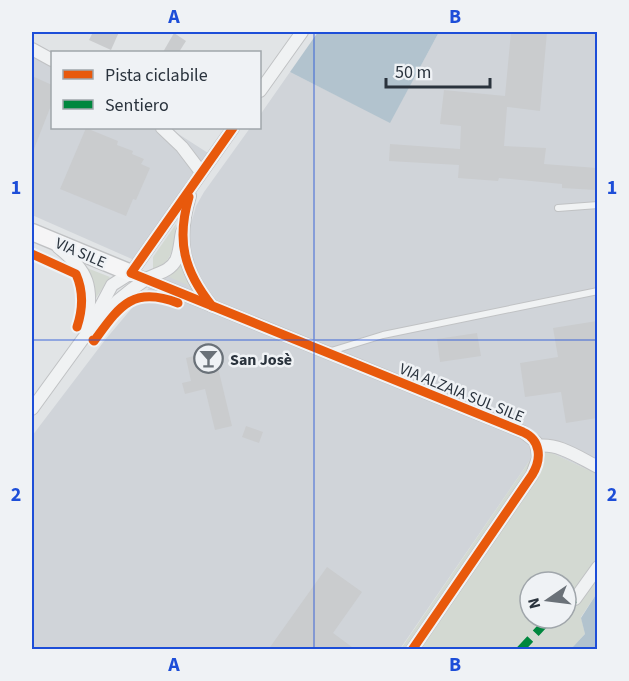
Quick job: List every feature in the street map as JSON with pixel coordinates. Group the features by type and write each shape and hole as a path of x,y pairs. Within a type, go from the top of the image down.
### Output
{"street":[{"path":"261,90 302,32"},
{"path":"32,49 51,59"},
{"path":"163,129 182,147 201,172"},
{"path":"138,276 201,172 232,129"},
{"path":"32,409 85,336 112,285 138,276 160,274 172,265 178,252 184,216 194,183"},
{"path":"182,232 187,263 194,279 212,307"},
{"path":"39,235 77,262 86,279 90,304 85,336"},
{"name":"VIA SILE","path":"39,235 138,276"},
{"name":"VIA ALZAIA SUL SILE","path":"138,276 523,432 532,437 537,446"},
{"path":"411,650 532,475 537,464 537,446 546,445 562,449 597,466"},
{"path":"578,595 597,567"}],"lane":[{"path":"558,208 597,205"},
{"path":"325,353 383,335 597,291"}],"shaded area":[{"path":"439,32 597,32 597,474 539,447 400,649 32,650 32,436 105,340 154,282 192,220 196,206 204,192 249,129 261,129 261,114 290,72 390,122"},
{"path":"32,49 51,59 51,129 171,129 208,153 187,181 141,263 32,215"},
{"path":"176,224 172,252 160,267 153,270 153,257"},
{"path":"182,259 192,287 169,277"},
{"path":"87,268 110,277 96,298"},
{"path":"539,447 597,474 597,593 581,617 585,634 571,649 400,650"}],"water":[{"path":"318,32 439,32 390,123 290,72"},
{"path":"597,593 597,649 571,649 585,634 581,618"}],"building":[{"path":"93,32 119,32 111,50 89,40"},
{"path":"511,32 547,32 540,111 507,107 504,146 546,148 544,164 597,168 596,190 562,188 562,184 499,178 498,181 458,178 459,165 389,161 390,144 460,149 461,126 440,124 444,90 505,96"},
{"path":"174,33 186,41 180,51 164,51"},
{"path":"32,76 51,85 51,106 32,154"},
{"path":"86,129 118,141 117,145 133,151 132,154 144,159 141,164 150,168 126,216 60,189"},
{"path":"597,321 597,418 566,423 561,392 525,397 520,363 558,357 553,328"},
{"path":"477,333 481,356 440,362 437,339"},
{"path":"214,351 232,426 215,430 205,389 185,394 182,383 191,381 186,358"},
{"path":"246,426 263,432 259,443 242,437"},
{"path":"327,567 362,592 333,633 356,650 268,650"}],"marked path":[{"path":"520,650 539,630"}],"cycle path":[{"path":"232,129 131,273 523,432 529,435 538,450 537,463 532,475 412,650"},
{"path":"189,197 183,228 185,255 195,280 212,306"},
{"path":"32,254 76,274 82,300 77,327"},
{"path":"93,340 119,309 128,302 149,297 178,303"}],"place":[{"name":"San Josè","path":"209,359"}]}
